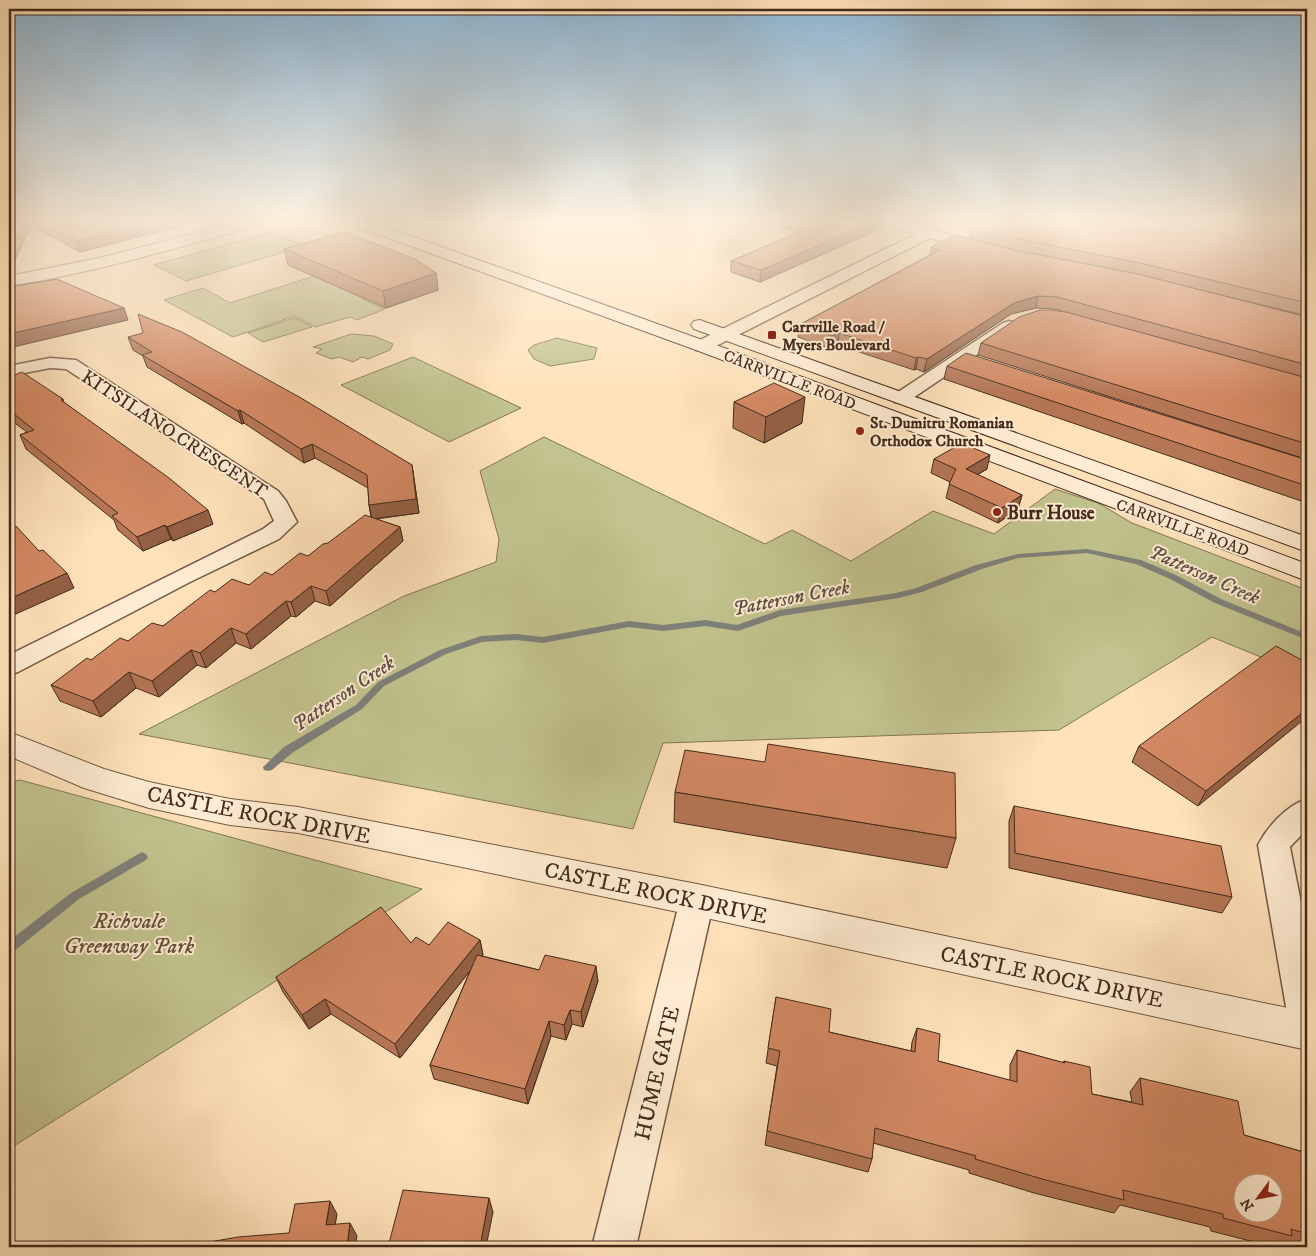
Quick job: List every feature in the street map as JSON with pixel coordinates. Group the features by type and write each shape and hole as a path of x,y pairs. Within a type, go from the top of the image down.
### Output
{"main road":[{"name":"CARRVILLE ROAD","path":"518,280 702,346 1307,573"},
{"name":"CARRVILLE ROAD","path":"688,322 1307,545"},
{"path":"980,450 1000,434"},
{"name":"CASTLE ROCK DRIVE","path":"9,743 95,780 230,812 298,820 697,900 1307,1031"}],"street":[{"path":"702,346 835,280"},
{"path":"901,398 972,360 1025,316"},
{"name":"KITSILANO CRESCENT","path":"9,371 50,363 70,364 270,495 278,502 286,522 271,534 182,577 9,666"},
{"path":"1307,811 1285,831 1274,845 1307,1024"},
{"name":"HUME GATE","path":"614,1247 697,900"}],"green space":[{"path":"303,280 341,280 365,298 362,299 385,309 357,320 350,317 315,327 295,316 233,337 164,300 203,288 230,303"},
{"path":"295,318 312,327 263,342 248,333"},
{"path":"351,334 374,336 393,344 390,350 368,359 362,357 353,362 339,357 332,359 316,353 322,349 313,347"},
{"path":"557,338 597,348 594,359 550,366 534,359 528,350 534,345"},
{"path":"413,357 521,408 449,442 341,385"},
{"path":"544,437 765,544 792,530 851,561 933,511 994,534 1055,489 1098,503 1132,523 1307,590 1307,676 1212,637 1059,730 663,743 633,829 139,734 404,596 496,562 499,539 480,471"},
{"name":"Richvale Greenway Park","path":"20,780 422,889 9,1149 9,782"}],"building":[{"path":"58,280 124,308 9,334 9,287"},
{"path":"356,280 417,280 383,291"},
{"path":"884,280 1160,280 1307,317 1307,365 1057,297 1038,296 1014,303 927,359 916,358 839,333 832,336 799,325"},
{"path":"1209,280 1307,280 1307,303"},
{"path":"1040,310 1066,312 1307,378 1307,444 981,343 1019,317"},
{"path":"138,314 182,332 301,398 412,465 416,499 369,505 367,475 312,444 301,449 240,410 238,411 142,355 152,352 128,337 143,333"},
{"path":"966,353 1307,460 1307,486 947,366"},
{"path":"22,372 63,399 61,400 169,478 208,510 137,537 112,516 118,513 20,435 34,430 9,410 9,377"},
{"path":"774,383 805,397 766,417 734,402"},
{"path":"962,443 990,455 966,469 1022,495 1002,508 949,484 956,469 934,459"},
{"path":"365,515 400,527 326,591 311,586 291,602 286,601 246,634 231,628 200,653 191,650 152,681 129,672 93,701 51,685 87,658 91,660 120,638 128,641 152,623 163,626 210,590 215,592 232,579 249,585 265,572 272,575 300,553 308,556"},
{"path":"9,525 12,528 16,526 39,551 43,550 67,573 9,599"},
{"path":"1276,646 1307,663 1307,709 1206,791 1139,746"},
{"path":"768,744 955,773 956,838 675,792 685,750 765,762"},
{"path":"1014,806 1221,846 1232,897 1015,853"},
{"path":"381,907 411,943 416,937 429,945 448,922 480,940 395,1044 325,999 302,1015 276,977"},
{"path":"477,955 539,970 545,955 596,966 581,1012 570,1010 564,1025 549,1021 525,1089 430,1065"},
{"path":"776,997 831,1009 829,1032 915,1052 917,1028 940,1034 938,1061 1017,1082 1017,1050 1065,1063 1064,1061 1090,1067 1092,1094 1143,1105 1140,1078 1238,1101 1244,1135 1307,1153 1307,1234 1291,1229 1292,1236 1246,1224 1284,1224 1284,1174 1234,1174 1234,1221 1223,1218 1223,1214 1123,1190 1124,1200 1042,1179 975,1159 976,1156 875,1128 872,1159 767,1131 780,1051 768,1048"},
{"path":"403,1190 489,1198 480,1247 388,1247"},
{"path":"330,1201 326,1225 350,1223 347,1247 181,1247 238,1237 289,1233 295,1204"}],"waterway":[{"name":"Patterson Creek","path":"268,767 288,750 359,707 381,684 443,652 481,639 516,637 543,640 629,624 663,628 705,623 738,628 780,613 896,596 919,590 979,567 1018,556 1087,551 1138,562 1173,577 1218,601 1307,637"},
{"name":"Patterson Creek","path":"9,948 75,896 142,857"}],"place":[{"name":"Carrville Road / Myers Boulevard","path":"772,335"},
{"name":"St. Dumitru Romanian Orthodox Church","path":"860,431"},
{"name":"Burr House","path":"997,512"}]}
